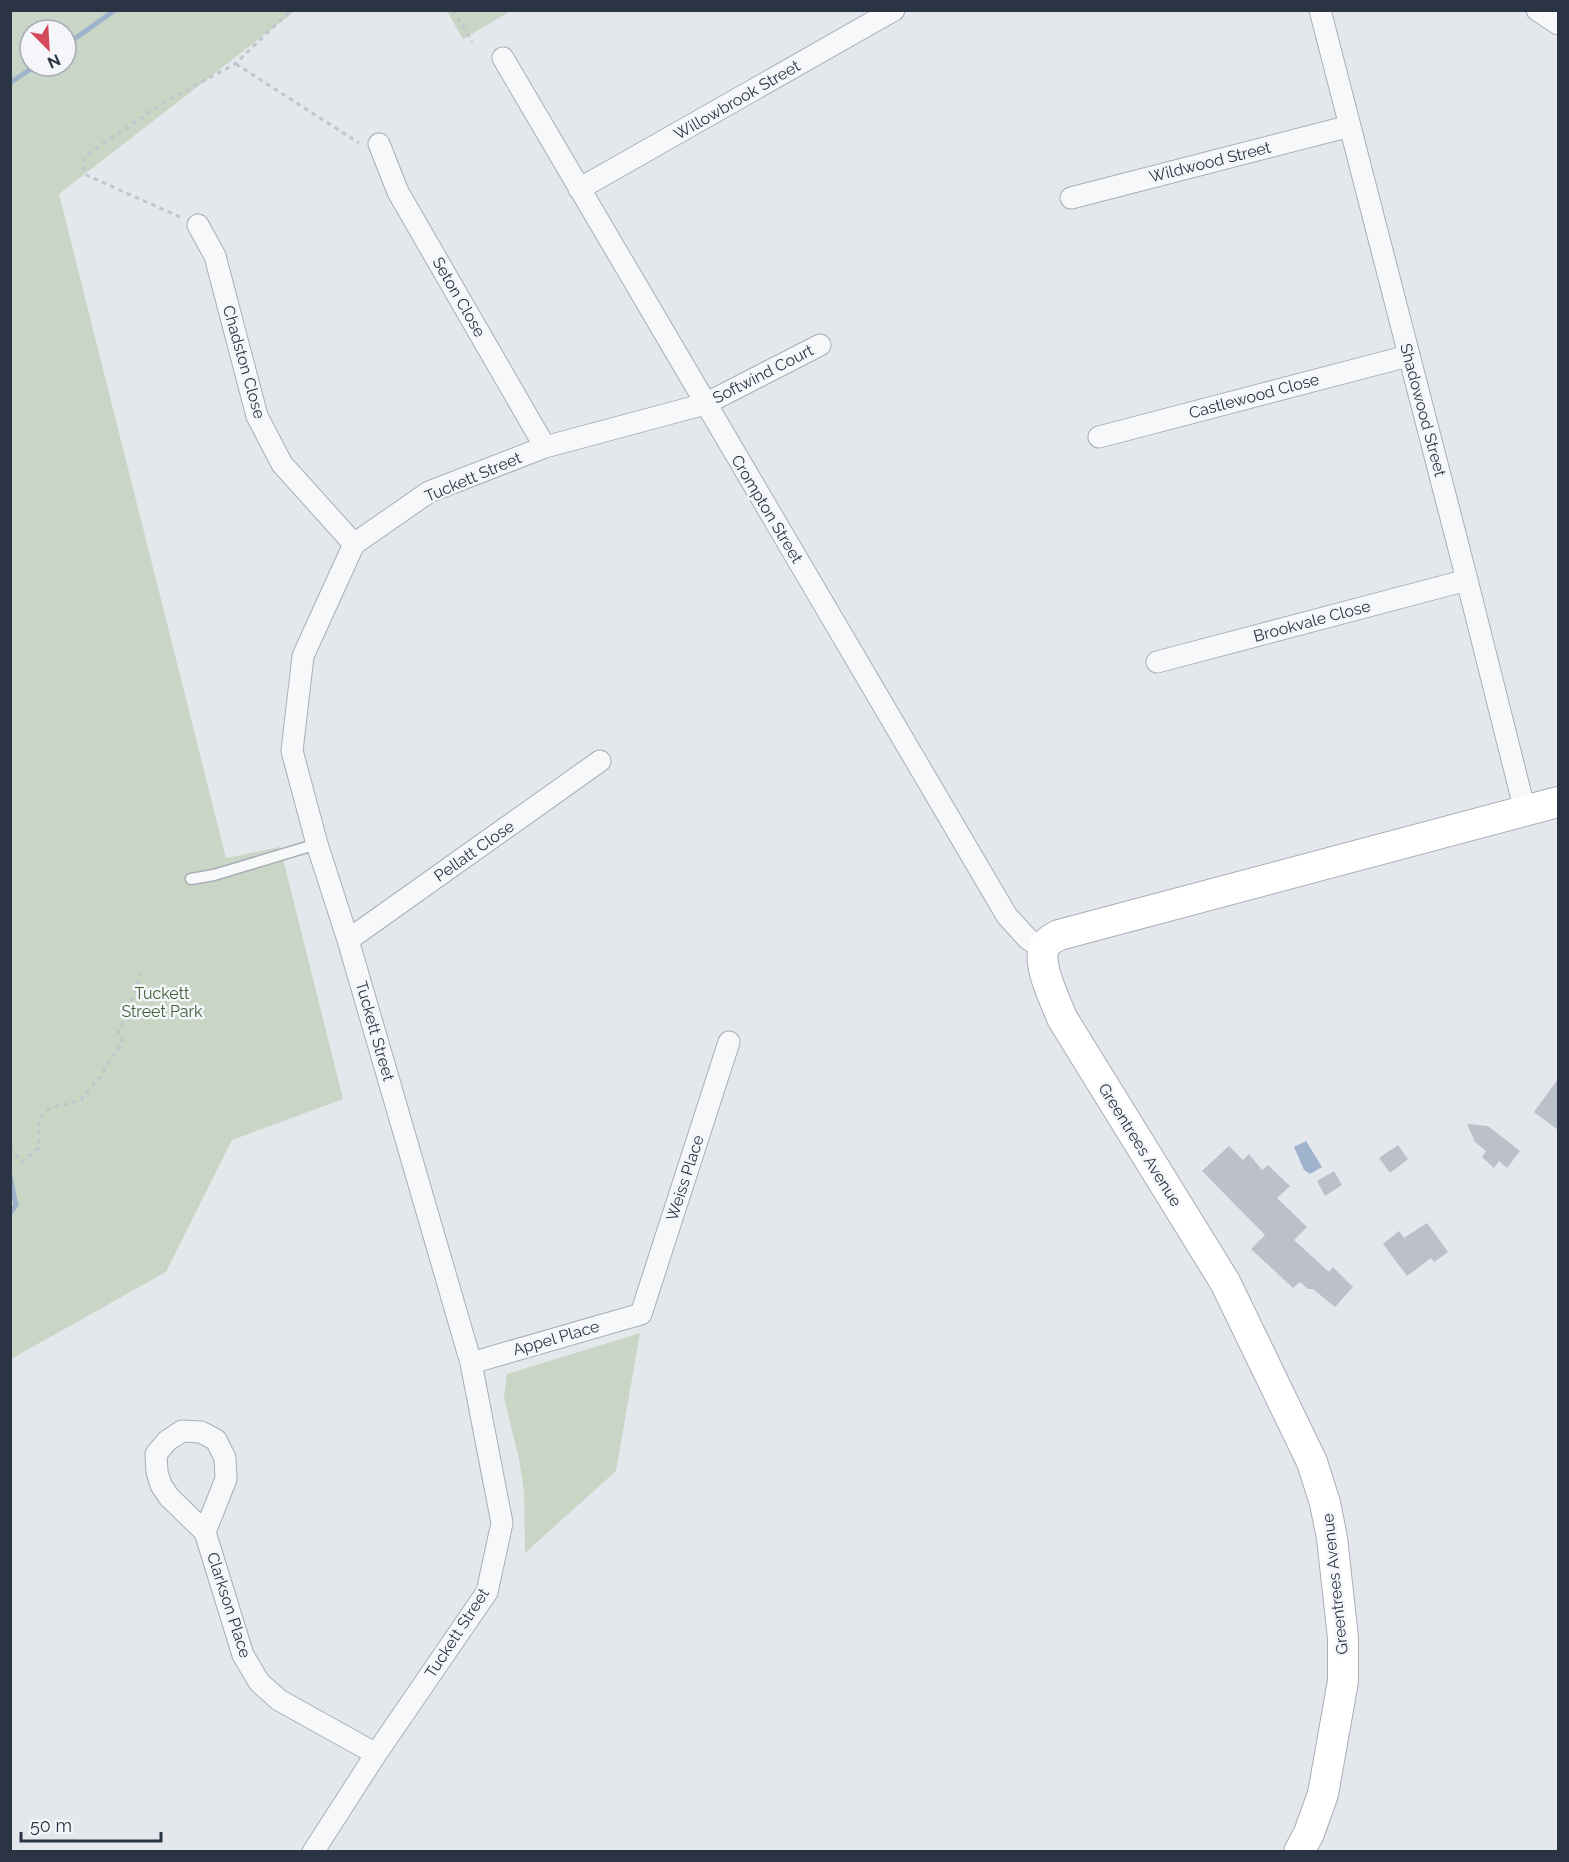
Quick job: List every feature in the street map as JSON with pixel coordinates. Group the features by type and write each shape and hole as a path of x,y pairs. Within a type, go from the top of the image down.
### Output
{"street":[{"name":"Willowbrook Street","path":"579,189 894,10"},
{"name":"Shadowood Street","path":"1320,10 1525,811"},
{"path":"1537,10 1558,24"},
{"name":"Crompton Street","path":"502,58 1007,916 1028,939 1043,949"},
{"name":"Wildwood Street","path":"1071,198 1350,126"},
{"name":"Seton Close","path":"379,144 398,192 545,447"},
{"name":"Chadston Close","path":"198,225 214,256 257,416 282,464 354,543"},
{"name":"Softwind Court","path":"705,404 820,345"},
{"name":"Castlewood Close","path":"1099,437 1408,356"},
{"name":"Tuckett Street","path":"313,1851 487,1592 502,1523 471,1363 348,940 317,844 292,750 303,656 354,543 429,492 545,447 705,404"},
{"name":"Brookvale Close","path":"1157,662 1467,580"},
{"name":"Pellatt Close","path":"348,940 600,761"},
{"path":"1043,949 1048,941 1059,935 1558,802"},
{"name":"Greentrees Avenue","path":"1043,949 1044,974 1062,1018 1225,1282 1312,1462 1325,1503 1332,1538 1343,1638 1343,1681 1323,1794 1309,1833 1299,1851"},
{"name":"Weiss Place","path":"641,1314 729,1042"},
{"name":"Appel Place","path":"471,1363 641,1314"},
{"name":"Clarkson Place","path":"205,1532 226,1479 225,1458 216,1440 201,1432 182,1431 167,1441 156,1454 157,1472 161,1485 169,1497 205,1532 243,1655 259,1682 279,1700 376,1754"}],"lane":[{"path":"191,879 214,875 317,844"}],"path":[{"path":"198,225 84,174 83,162 91,152 163,103 235,64 293,10"},
{"path":"453,10 472,42"},
{"path":"235,64 359,143 379,144"},
{"path":"10,1148 22,1162 39,1148 39,1118 50,1108 81,1100 103,1073 123,1043 118,1032 141,974"}],"green space":[{"name":"Tuckett Street Park","path":"10,11 295,11 59,194 226,858 280,847 343,1099 232,1140 166,1272 11,1359"},
{"path":"447,11 509,11 463,39"},
{"path":"640,1333 616,1471 525,1553 524,1492 519,1459 504,1398 507,1374"}],"water":[{"path":"1306,1141 1322,1167 1310,1174 1304,1170 1294,1147"}],"building":[{"path":"1558,1079 1558,1130 1534,1112"},
{"path":"1467,1124 1488,1126 1520,1151 1507,1168 1499,1161 1494,1168 1482,1157 1486,1151 1475,1142"},
{"path":"1398,1145 1408,1159 1390,1173 1379,1158"},
{"path":"1229,1146 1243,1160 1249,1154 1262,1170 1268,1165 1290,1186 1277,1198 1307,1227 1294,1240 1329,1272 1333,1267 1353,1287 1335,1307 1313,1289 1308,1289 1300,1282 1293,1288 1251,1249 1265,1235 1202,1171"},
{"path":"1334,1171 1342,1185 1325,1196 1317,1181"},
{"path":"1427,1223 1448,1252 1434,1262 1431,1258 1407,1276 1383,1244 1399,1231 1404,1238"}],"waterway":[{"path":"78,36 115,10"},
{"path":"10,83 18,78"},
{"path":"10,1176 16,1205 10,1213"}]}
